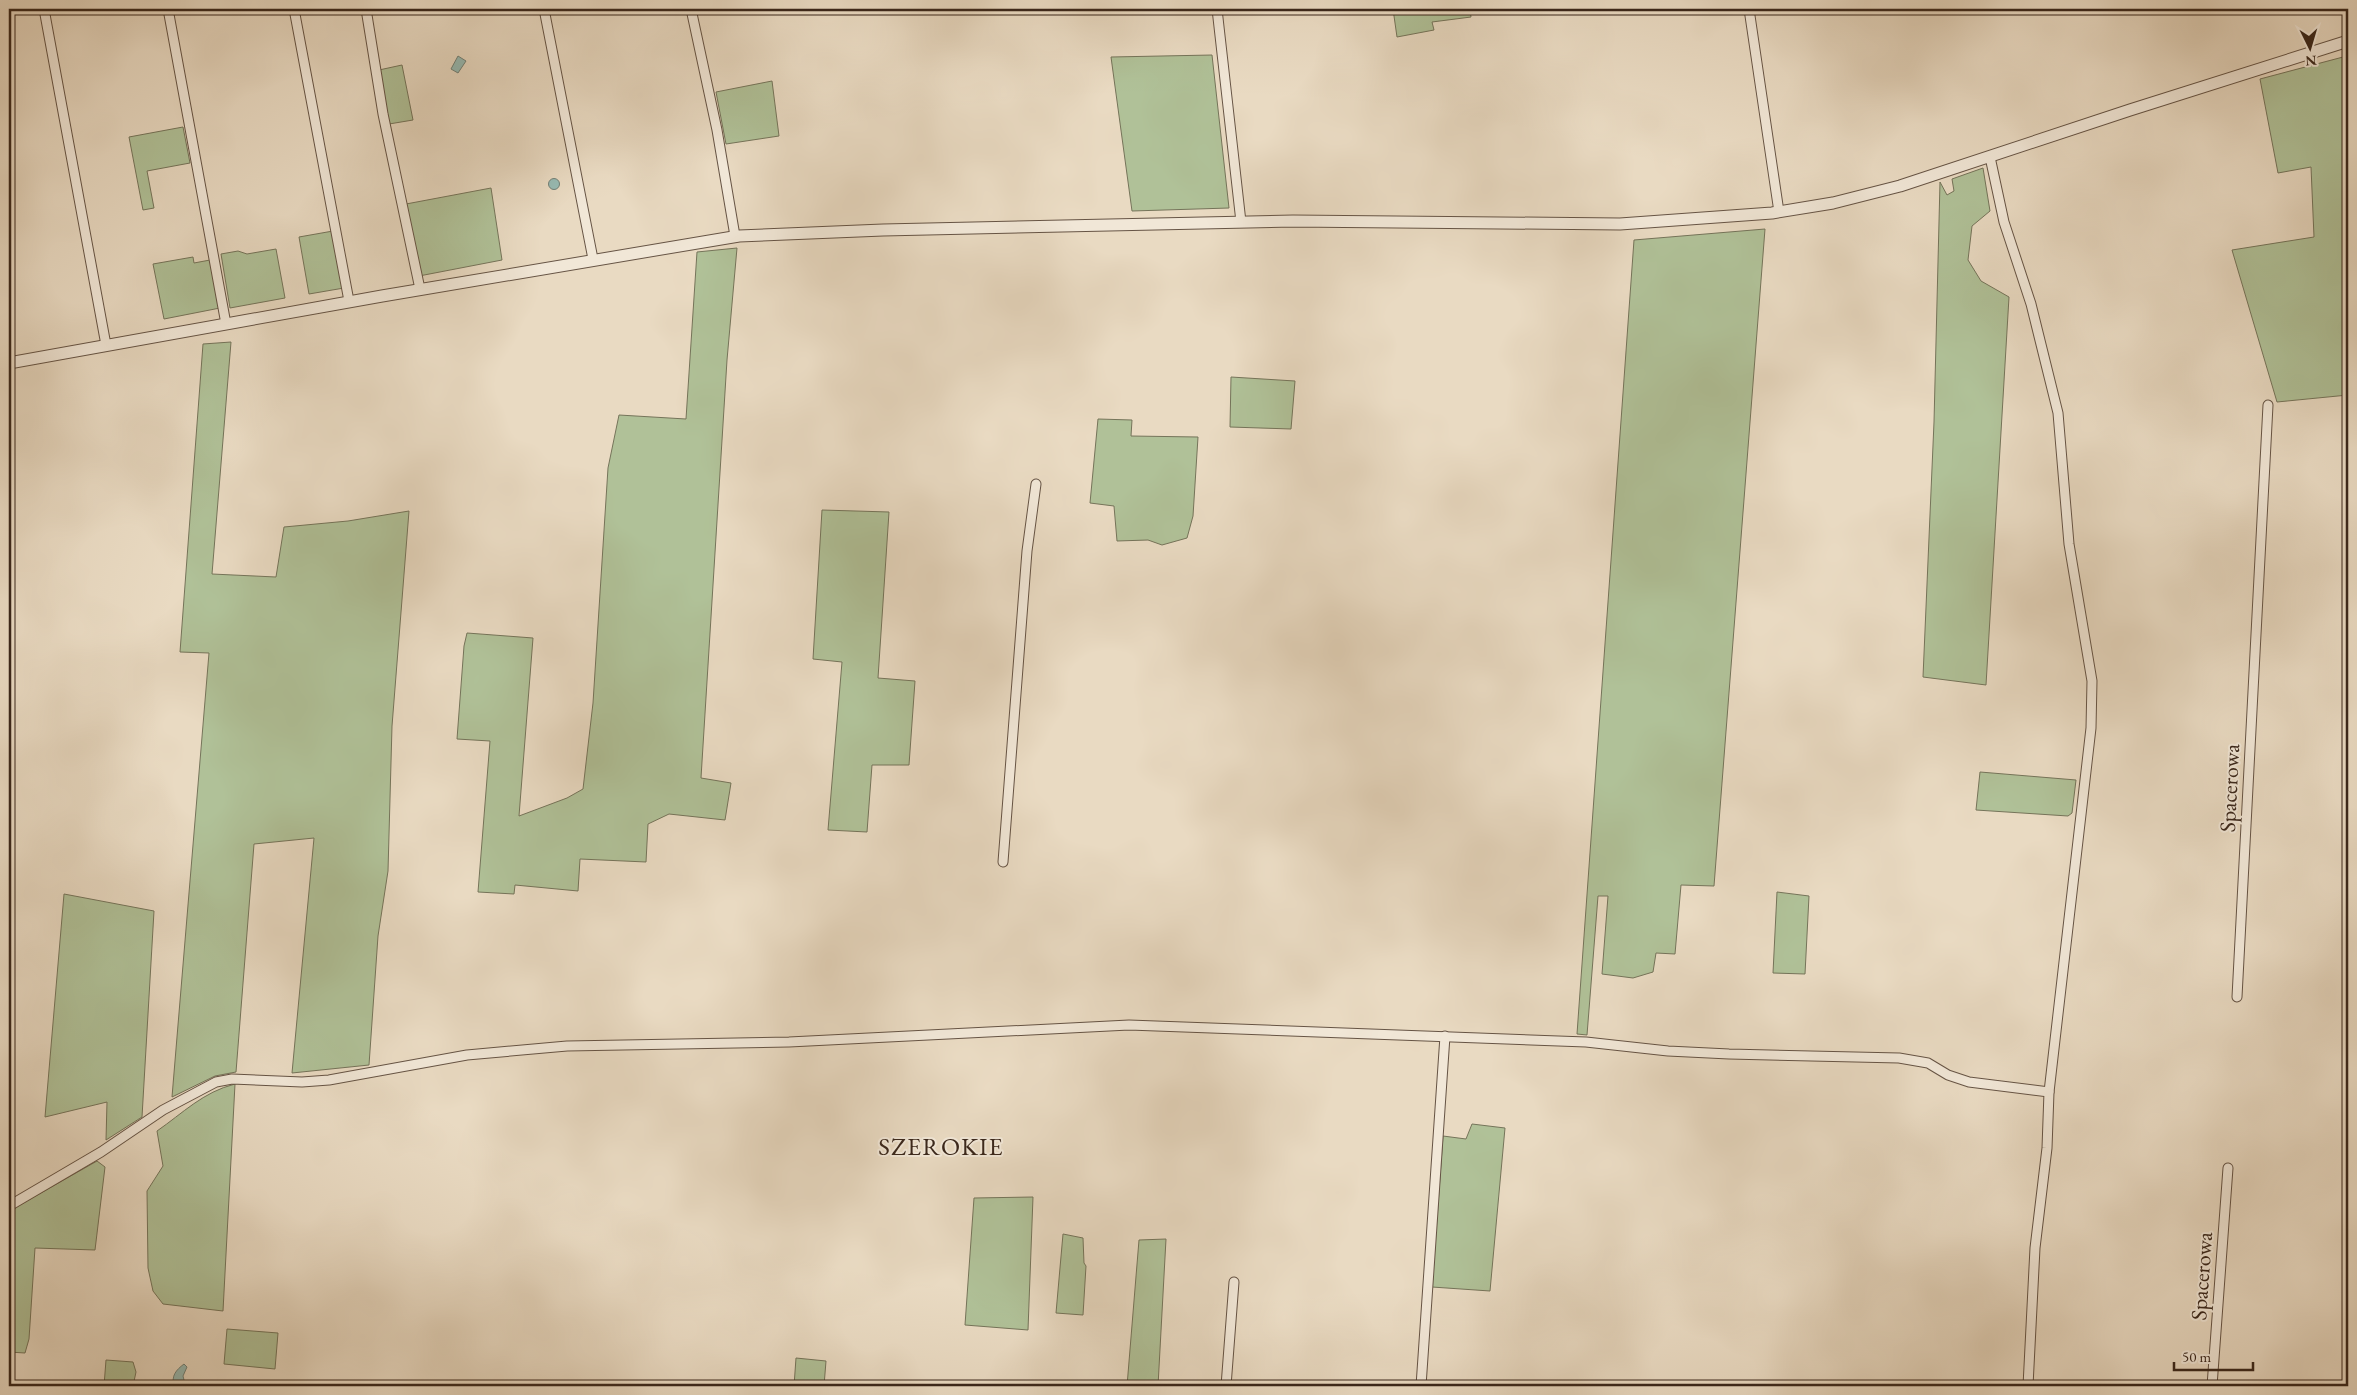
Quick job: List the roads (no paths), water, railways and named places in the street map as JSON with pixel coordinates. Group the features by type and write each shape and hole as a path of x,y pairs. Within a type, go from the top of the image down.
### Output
{"street":[{"path":"44,9 106,345"},
{"path":"168,9 226,324"},
{"path":"294,9 349,302"},
{"path":"366,9 382,114 420,289"},
{"path":"544,9 593,259"},
{"path":"691,9 717,130 734,236"},
{"path":"1216,9 1241,222"},
{"path":"1749,9 1779,212"},
{"path":"9,363 420,289 734,236 848,231 1379,220 1620,224 1719,219 1779,212 1870,194 2348,41"},
{"path":"1990,157 2004,222 2031,304 2058,413 2070,549 2092,681 2092,721 2049,1092 2046,1156 2035,1248 2028,1386"},
{"name":"Spacerowa","path":"2237,997 2268,405"},
{"path":"1003,862 1027,551 1036,484"},
{"path":"9,1206 101,1152 163,1110 223,1080 311,1081 374,1072 467,1054 578,1045 789,1042 1021,1032 1129,1025 1586,1042 1676,1052 1899,1058 1928,1063 1948,1075 1969,1082 2049,1092"},
{"path":"1421,1386 1445,1036"},
{"name":"Spacerowa","path":"2212,1386 2228,1168"},
{"path":"1226,1386 1234,1282"}],"water":[{"path":"458,56 466,61 458,73 451,69"},
{"path":"554,178 560,184 554,190 548,184"},
{"path":"184,1364 187,1367 183,1376 185,1384 184,1386 174,1386 173,1379 175,1374"}],"district":[{"name":"SZEROKIE","path":"941,1146"}]}
